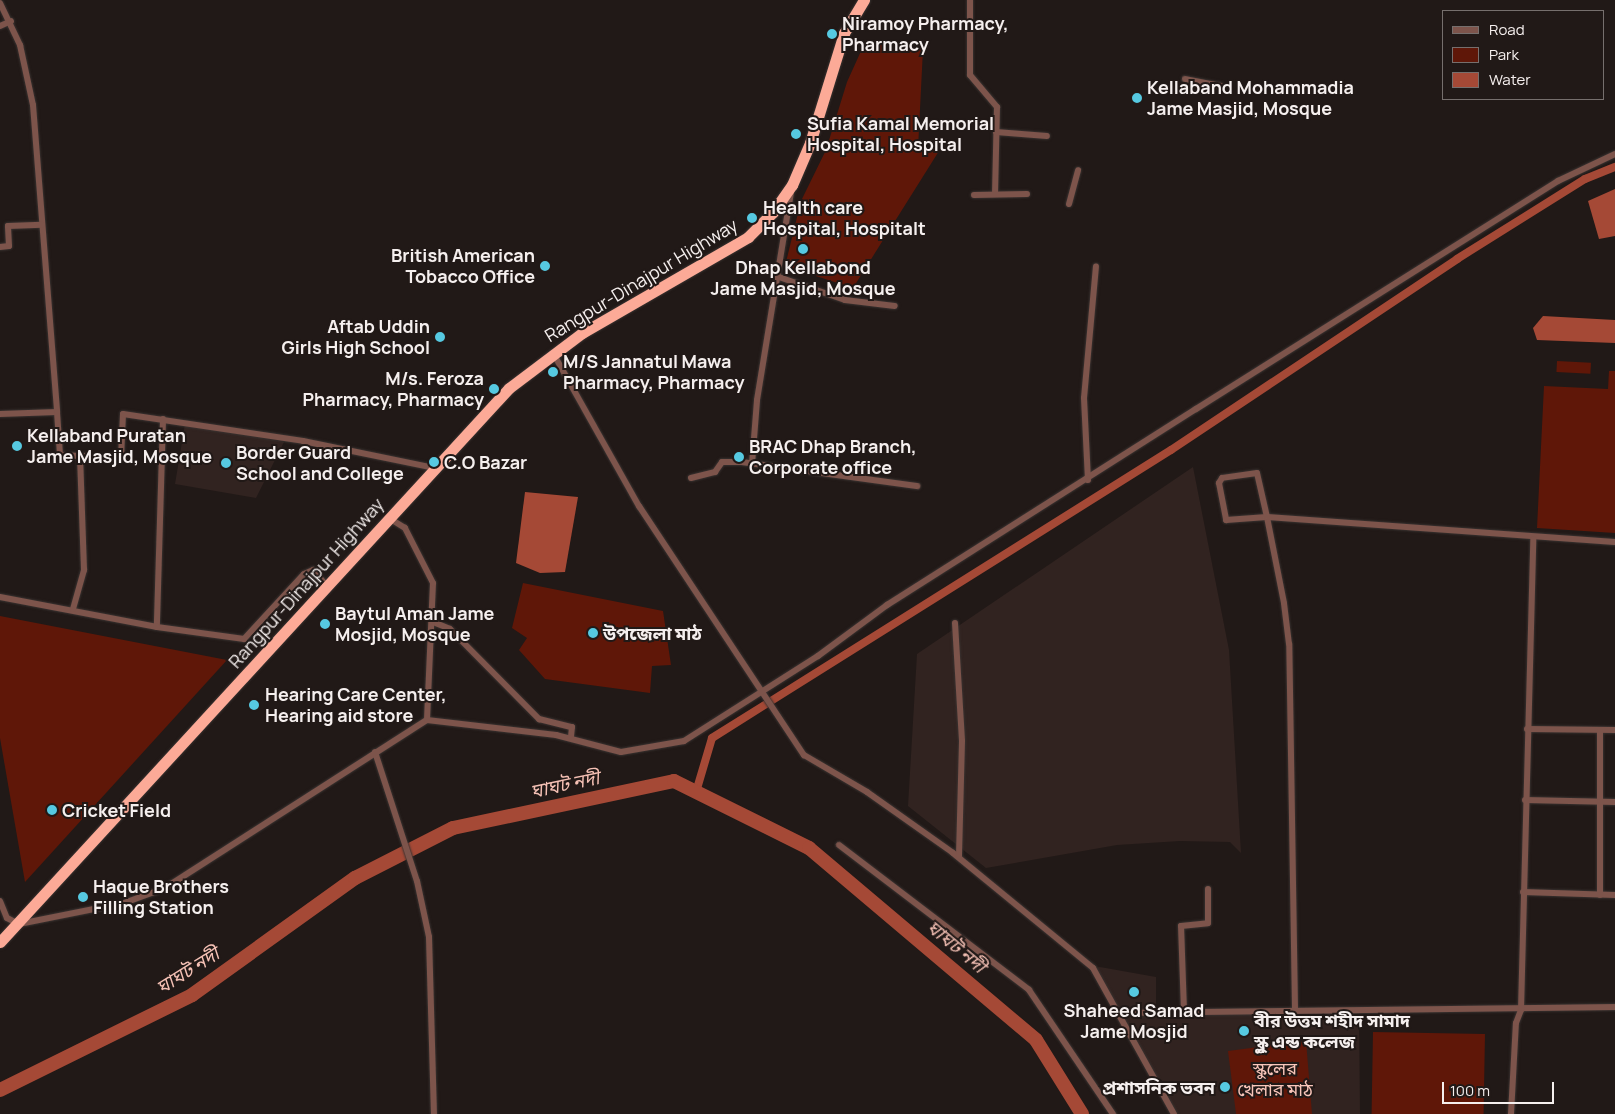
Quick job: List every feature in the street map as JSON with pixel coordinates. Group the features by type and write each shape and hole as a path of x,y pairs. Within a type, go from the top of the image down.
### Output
{"highway":[{"name":"Rangpur-Dinajpur Highway","path":"0,942 19,924 509,388 553,353 748,237 792,186 824,105 844,32 864,0"}],"street":[{"path":"970,0 970,75 975,86 996,103 995,194"},
{"path":"0,1 10,22 29,80 60,455 121,458 123,414 163,419 434,468"},
{"path":"0,26 10,22"},
{"path":"1185,79 1220,86"},
{"path":"996,132 1047,136"},
{"path":"0,901 7,918 19,924 124,903 165,888 427,720 571,737 633,752 684,741 1088,480 1558,181 1615,154"},
{"path":"1069,204 1078,170"},
{"path":"752,464 776,276 792,186"},
{"path":"974,195 1027,194"},
{"path":"0,247 9,246 8,226 42,225"},
{"path":"1088,480 1084,398 1096,267"},
{"path":"776,276 845,300 895,306"},
{"path":"553,353 639,506 759,693 804,755 867,792 959,857 1093,968 1174,1114"},
{"path":"0,414 57,412"},
{"path":"157,627 163,419"},
{"path":"73,610 84,570 80,456"},
{"path":"691,478 715,472 722,462 752,464 917,486"},
{"path":"1295,1009 1289,644 1267,517 1257,473 1222,478 1223,518 1267,517 1533,539 1615,542"},
{"path":"389,518 405,528 423,556 433,583 433,622 427,720"},
{"path":"1511,1114 1516,1023 1521,1010 1533,539"},
{"path":"0,597 157,627 244,639 304,574 313,570 327,586"},
{"path":"433,622 450,629 539,719 572,727 571,737"},
{"path":"955,623 962,741 959,857"},
{"path":"1527,729 1615,730"},
{"path":"1600,730 1600,895"},
{"path":"375,752 417,882 429,937 434,1114"},
{"path":"1525,800 1615,802"},
{"path":"839,845 1029,990 1113,1114"},
{"path":"1184,1011 1181,926 1208,923 1208,889"},
{"path":"1523,892 1615,895"},
{"path":"1119,1013 1295,1009 1521,1010 1615,1007"}],"shaded area":[{"name":"Border Guard School and College","path":"185,424 284,442 256,498 175,484"},
{"path":"1193,467 1229,650 1241,853 1230,842 1180,841 1117,845 986,868 908,806 917,654"},
{"name":"বীর উত্তম শহীদ সামাদ স্কুল এন্ড কলেজ","path":"1100,967 1156,977 1156,1011 1359,1007 1360,1114 1175,1114 1094,968"}],"green space":[{"path":"866,40 923,49 918,149 939,151 853,288 785,266 801,201 826,150 847,82"},
{"path":"1557,361 1591,363 1590,374 1556,372"},
{"path":"1609,371 1615,371 1615,533 1537,528 1544,386 1608,389"},
{"name":"উপজেলা মাঠ","path":"523,583 663,611 671,665 652,666 650,693 545,679 519,650 527,638 512,628"},
{"name":"Cricket Field","path":"0,616 227,660 25,882 0,738"},
{"path":"1373,1032 1485,1034 1484,1114 1372,1114"},
{"name":"স্কুলের খেলার মাঠ","path":"1306,1041 1312,1114 1236,1114 1228,1051"}],"water":[{"path":"1615,189 1615,236 1599,239 1588,201"},
{"path":"1543,316 1615,320 1615,343 1537,340 1533,328"},
{"path":"525,492 578,497 565,572 540,573 516,563"}],"waterway":[{"path":"696,792 712,738 1171,450 1457,259 1585,179 1615,167"},
{"name":"ঘাঘট নদী","path":"0,1090 192,995 355,878 453,828 674,781 809,848 1036,1040 1082,1114"}],"place":[{"name":"Niramoy Pharmacy, Pharmacy","path":"832,34"},
{"name":"Kellaband Mohammadia Jame Masjid, Mosque","path":"1137,98"},
{"name":"Sufia Kamal Memorial Hospital, Hospital","path":"796,134"},
{"name":"Health care Hospital, Hospitalt","path":"752,218"},
{"name":"Dhap Kellabond Jame Masjid, Mosque","path":"803,249"},
{"name":"British American Tobacco Office","path":"545,266"},
{"name":"Aftab Uddin Girls High School","path":"440,337"},
{"name":"M/S Jannatul Mawa Pharmacy, Pharmacy","path":"553,372"},
{"name":"M/s. Feroza Pharmacy, Pharmacy","path":"494,389"},
{"name":"Kellaband Puratan Jame Masjid, Mosque","path":"17,446"},
{"name":"BRAC Dhap Branch, Corporate office","path":"739,457"},
{"name":"C.O Bazar","path":"434,462"},
{"name":"Border Guard School and College","path":"226,463"},
{"name":"Baytul Aman Jame Mosjid, Mosque","path":"325,624"},
{"name":"উপজেলা মাঠ","path":"593,633"},
{"name":"Hearing Care Center, Hearing aid store","path":"254,705"},
{"name":"Cricket Field","path":"52,810"},
{"name":"Haque Brothers Filling Station","path":"83,897"},
{"name":"Shaheed Samad Jame Mosjid","path":"1134,992"},
{"name":"বীর উত্তম শহীদ সামাদ স্কুল এন্ড কলেজ","path":"1244,1031"},
{"name":"প্রশাসনিক ভবন","path":"1225,1087"}]}
